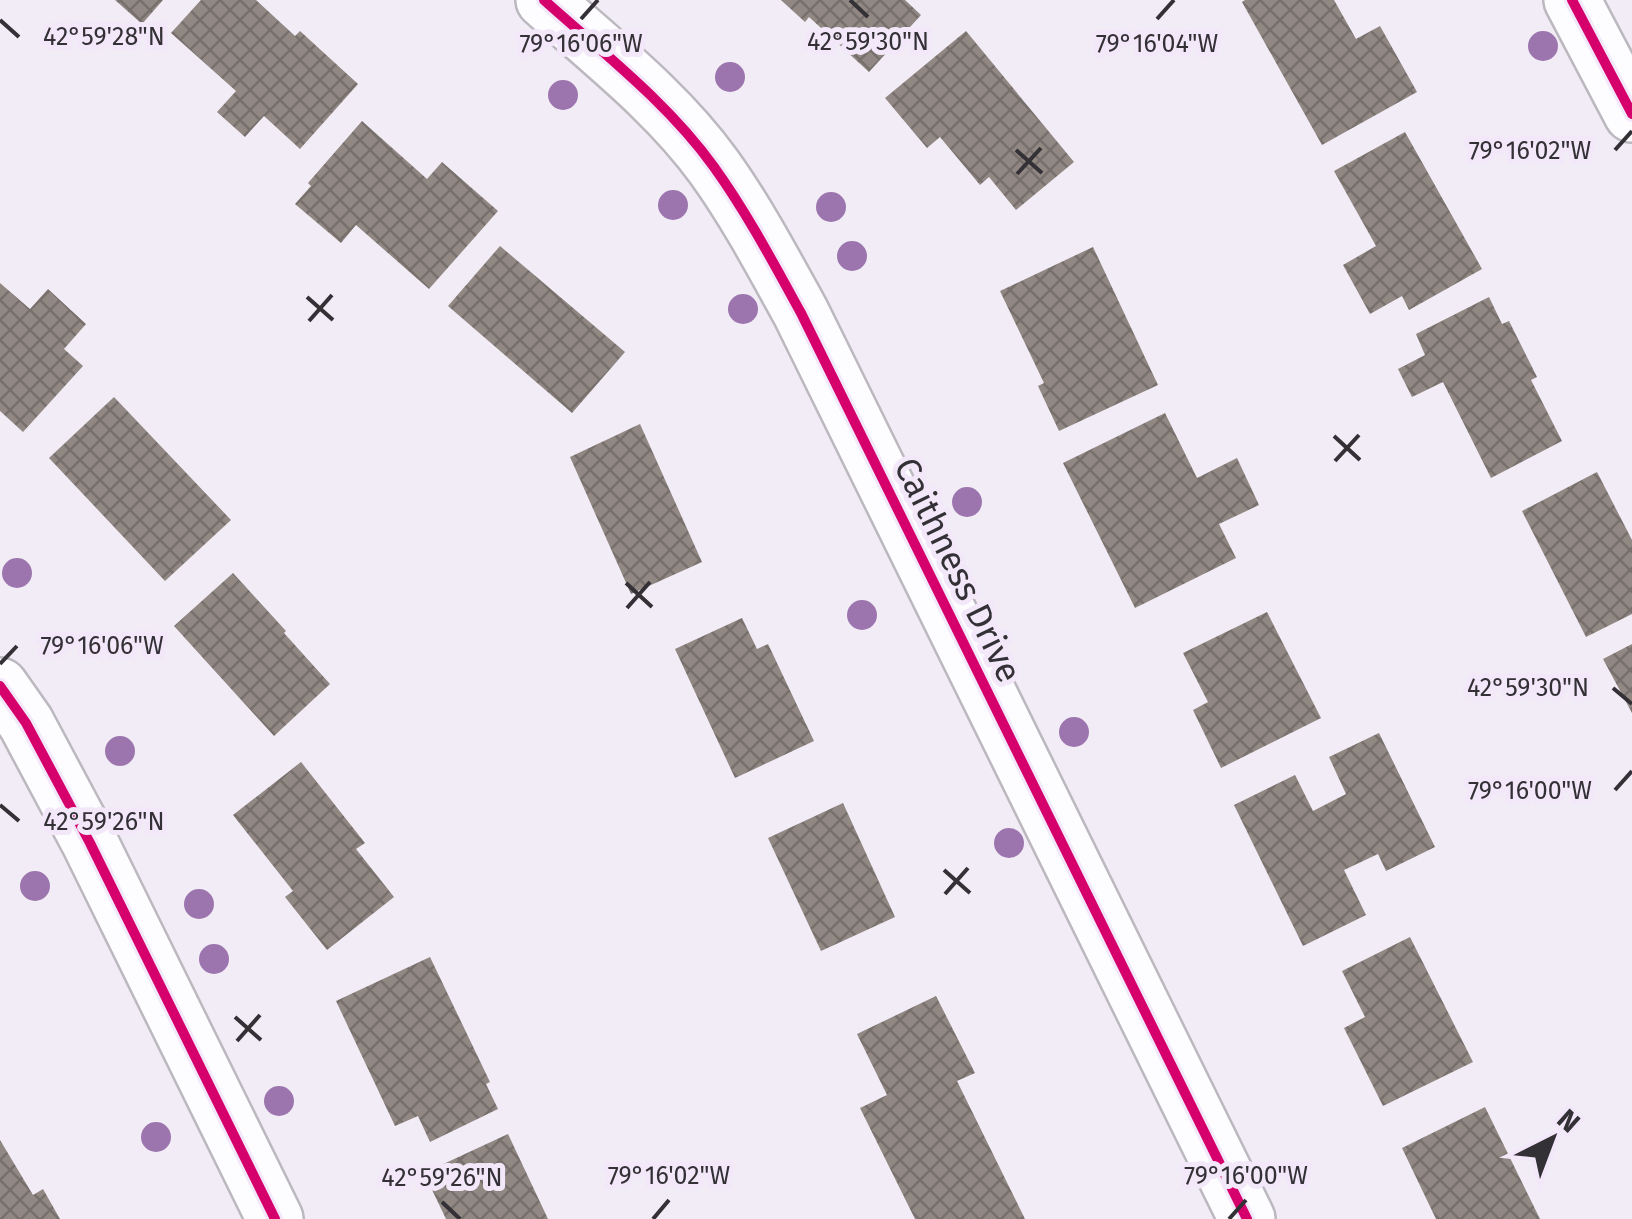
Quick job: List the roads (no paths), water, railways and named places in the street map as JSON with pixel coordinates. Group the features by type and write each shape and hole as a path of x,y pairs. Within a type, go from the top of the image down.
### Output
{"street":[{"name":"Caithness Drive","path":"544,0 682,128 714,167 770,256 1247,1219"},
{"path":"1572,0 1632,114"},
{"path":"0,686 26,723 90,843 275,1219"}]}
